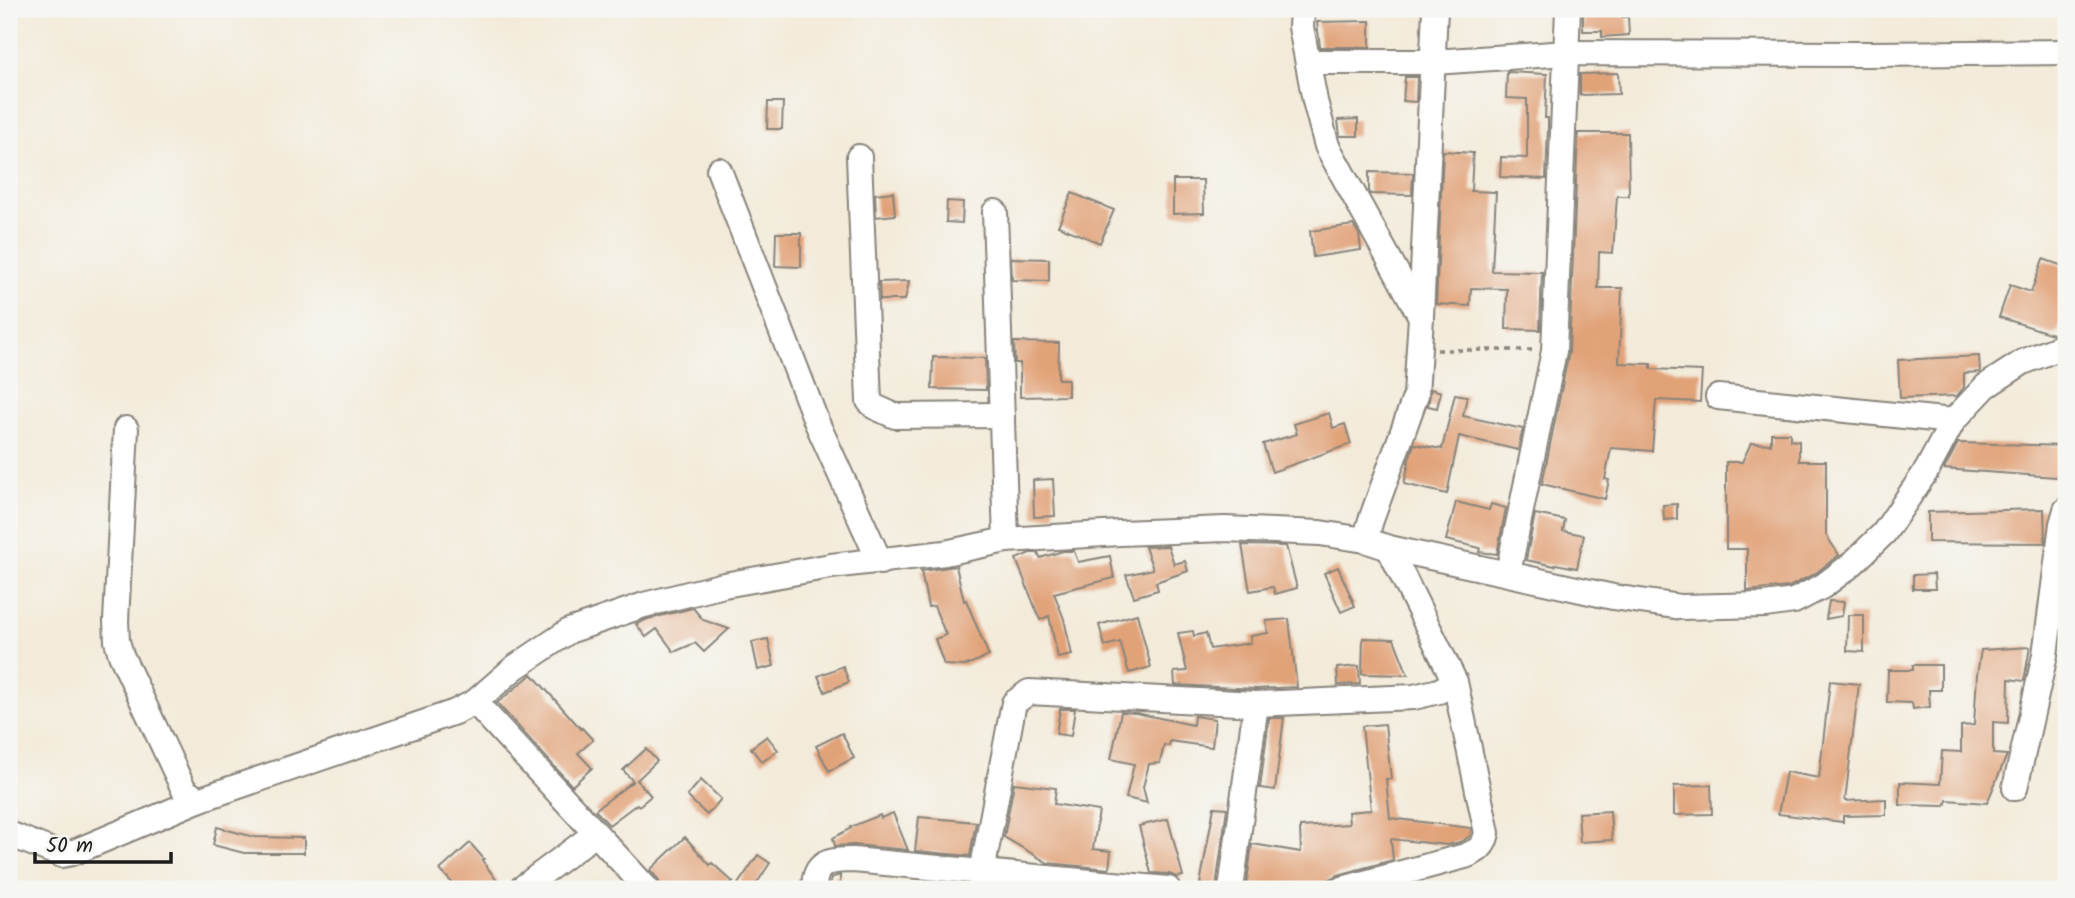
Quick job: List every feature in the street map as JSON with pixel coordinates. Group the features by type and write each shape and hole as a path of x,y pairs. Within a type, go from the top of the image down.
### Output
{"street":[{"path":"1302,9 1301,27 1327,146 1421,317"},
{"path":"1342,889 1465,856 1485,844 1487,833 1455,682 1377,544 1371,520 1416,395 1435,9"},
{"path":"1508,573 1554,351 1569,9"},
{"path":"1308,62 1434,62 1567,54 2066,52"},
{"path":"859,157 869,401 874,407 895,416 1002,415"},
{"path":"719,170 817,423 880,562"},
{"path":"995,212 1006,540"},
{"path":"9,834 62,855 83,849 198,800 455,712 475,702 513,668 569,631 644,605 737,583 831,566 945,553 1006,540 1224,528 1320,533 1614,597 1681,607 1765,605 1794,601 1823,586 1884,533 1927,470 1953,421 1986,386 2023,362 2066,345"},
{"path":"1718,397 1953,421"},
{"path":"126,429 117,641 184,790 198,800"},
{"path":"2015,788 2045,655 2066,510"},
{"path":"982,881 1014,703 1029,692 1256,704 1414,697 1439,691 1455,682"},
{"path":"475,702 647,889"},
{"path":"1231,889 1256,704"},
{"path":"521,889 595,834"},
{"path":"814,889 814,877 821,866 832,860 853,860 982,881 1168,889"}],"path":[{"path":"1419,350 1554,351"}],"building":[{"path":"1583,9 1622,9 1622,17 1628,17 1629,35 1602,37 1602,31 1583,31"},
{"path":"1370,21 1370,47 1320,47 1317,22"},
{"path":"1507,72 1547,74 1546,179 1500,177 1501,157 1527,158 1527,99 1506,98"},
{"path":"1618,73 1619,94 1580,95 1580,74"},
{"path":"1405,77 1417,77 1416,102 1403,101"},
{"path":"768,102 783,102 782,129 767,129"},
{"path":"1358,119 1358,136 1340,136 1338,120"},
{"path":"1578,133 1628,133 1629,196 1617,196 1613,253 1599,252 1598,288 1622,288 1619,363 1651,364 1651,369 1702,371 1700,402 1656,400 1652,451 1611,448 1605,479 1609,480 1605,499 1542,484 1569,352"},
{"path":"1443,151 1473,153 1471,191 1496,192 1492,271 1542,272 1540,330 1506,329 1507,289 1471,288 1470,306 1436,304"},
{"path":"1369,172 1413,173 1412,195 1370,194"},
{"path":"1173,180 1203,180 1204,213 1173,214"},
{"path":"893,192 895,215 876,217 875,194"},
{"path":"1072,193 1114,210 1100,243 1058,226"},
{"path":"947,201 963,202 962,223 946,222"},
{"path":"1353,225 1359,234 1361,250 1313,257 1310,231"},
{"path":"776,233 801,233 801,267 775,266"},
{"path":"1011,258 1049,259 1049,281 1012,280"},
{"path":"2043,259 2066,267 2066,290 2062,302 2066,306 2058,332 2052,334 1999,317 2010,285 2031,292"},
{"path":"909,281 905,300 880,300 879,282"},
{"path":"1014,342 1059,343 1058,379 1068,379 1068,396 1020,397 1020,363 1015,363"},
{"path":"1979,356 1980,372 1964,373 1964,387 1957,396 1900,398 1898,360"},
{"path":"933,357 985,358 986,390 932,389"},
{"path":"1431,389 1441,392 1437,408 1428,406"},
{"path":"1455,394 1467,396 1463,416 1523,429 1518,450 1459,436 1447,494 1404,484 1414,444 1442,449"},
{"path":"1329,413 1333,428 1345,424 1351,444 1272,472 1263,444 1297,434 1294,424"},
{"path":"1771,433 1790,433 1790,440 1799,441 1799,461 1826,461 1826,535 1839,555 1816,573 1789,587 1747,591 1747,549 1726,549 1726,462 1742,462 1751,443 1771,444"},
{"path":"1958,443 2066,446 2066,453 2056,477 1944,469"},
{"path":"1053,479 1055,516 1034,517 1033,480"},
{"path":"1456,502 1489,510 1491,504 1506,508 1497,554 1479,552 1480,548 1446,540"},
{"path":"1677,504 1677,519 1664,520 1663,505"},
{"path":"2044,509 2045,543 1928,542 1928,512"},
{"path":"1535,514 1565,520 1563,531 1584,535 1577,568 1526,560"},
{"path":"1242,545 1286,546 1297,588 1275,594 1273,587 1250,591"},
{"path":"1168,546 1174,564 1185,561 1188,571 1156,582 1158,590 1134,597 1126,575 1153,569 1145,547"},
{"path":"1063,551 1074,551 1078,562 1110,556 1114,578 1054,593 1064,619 1072,655 1058,658 1049,616 1040,620 1016,559 1030,553 1038,553 1040,558"},
{"path":"956,566 964,601 966,600 989,656 964,666 944,665 935,639 946,635 934,606 928,607 921,571"},
{"path":"1338,567 1355,606 1341,612 1324,573"},
{"path":"1934,574 1935,589 1913,589 1913,575"},
{"path":"1829,601 1844,602 1842,616 1826,619"},
{"path":"693,608 703,620 729,629 704,652 695,643 674,652 657,629 646,637 636,624 648,619"},
{"path":"1137,614 1151,667 1129,673 1120,642 1105,646 1099,625"},
{"path":"1848,615 1864,615 1864,652 1847,651"},
{"path":"1289,619 1297,687 1256,689 1175,685 1174,672 1187,671 1178,633 1193,631 1194,636 1206,633 1210,649 1251,643 1250,636 1268,633 1266,621"},
{"path":"1363,638 1394,639 1408,675 1362,674"},
{"path":"768,639 774,666 758,670 752,642"},
{"path":"2030,647 2024,681 2009,679 2008,723 1993,722 1993,754 2007,755 1987,803 1947,800 1945,806 1900,805 1900,782 1940,784 1942,751 1961,752 1961,726 1974,725 1981,650"},
{"path":"1913,665 1941,665 1941,690 1929,690 1930,707 1913,709 1912,703 1887,702 1888,670 1913,670"},
{"path":"843,666 849,682 825,692 818,676"},
{"path":"1359,666 1360,684 1338,685 1337,668"},
{"path":"532,674 593,740 578,753 592,768 572,786 497,703"},
{"path":"1830,681 1859,684 1845,801 1886,799 1886,815 1843,816 1843,822 1778,814 1786,772 1819,778"},
{"path":"1060,709 1075,709 1071,736 1056,734"},
{"path":"1121,712 1193,725 1194,716 1215,719 1212,747 1170,741 1169,746 1164,745 1160,763 1149,764 1143,787 1147,803 1126,798 1134,764 1111,759"},
{"path":"1269,718 1284,718 1275,790 1260,788"},
{"path":"1385,724 1391,779 1386,779 1390,818 1471,828 1470,836 1447,845 1391,839 1393,860 1338,875 1326,881 1327,884 1281,889 1261,886 1261,889 1246,889 1252,844 1301,852 1300,827 1349,824 1348,812 1371,810 1362,726"},
{"path":"842,733 854,758 829,771 816,746"},
{"path":"767,736 778,750 762,762 751,748"},
{"path":"646,749 657,761 637,780 651,796 609,825 595,810 633,781 623,770"},
{"path":"701,780 721,799 707,815 687,796"},
{"path":"1014,783 1056,788 1054,804 1099,811 1093,849 1111,851 1109,869 1048,863 1004,837"},
{"path":"1711,785 1712,814 1674,815 1674,786"},
{"path":"1214,807 1227,808 1216,887 1200,884"},
{"path":"1610,811 1612,840 1580,842 1578,813"},
{"path":"893,813 908,850 835,846 833,838 850,827 880,815 881,818"},
{"path":"919,817 976,822 970,856 915,851"},
{"path":"1168,819 1183,876 1151,873 1139,826"},
{"path":"217,827 254,837 304,838 304,853 244,853 213,845"},
{"path":"685,837 710,865 712,863 733,882 721,889 661,889 658,879 650,870"},
{"path":"470,843 503,889 458,889 440,870"},
{"path":"758,855 770,863 753,889 746,889 738,884"},
{"path":"840,875 840,889 829,889 831,878"}]}
